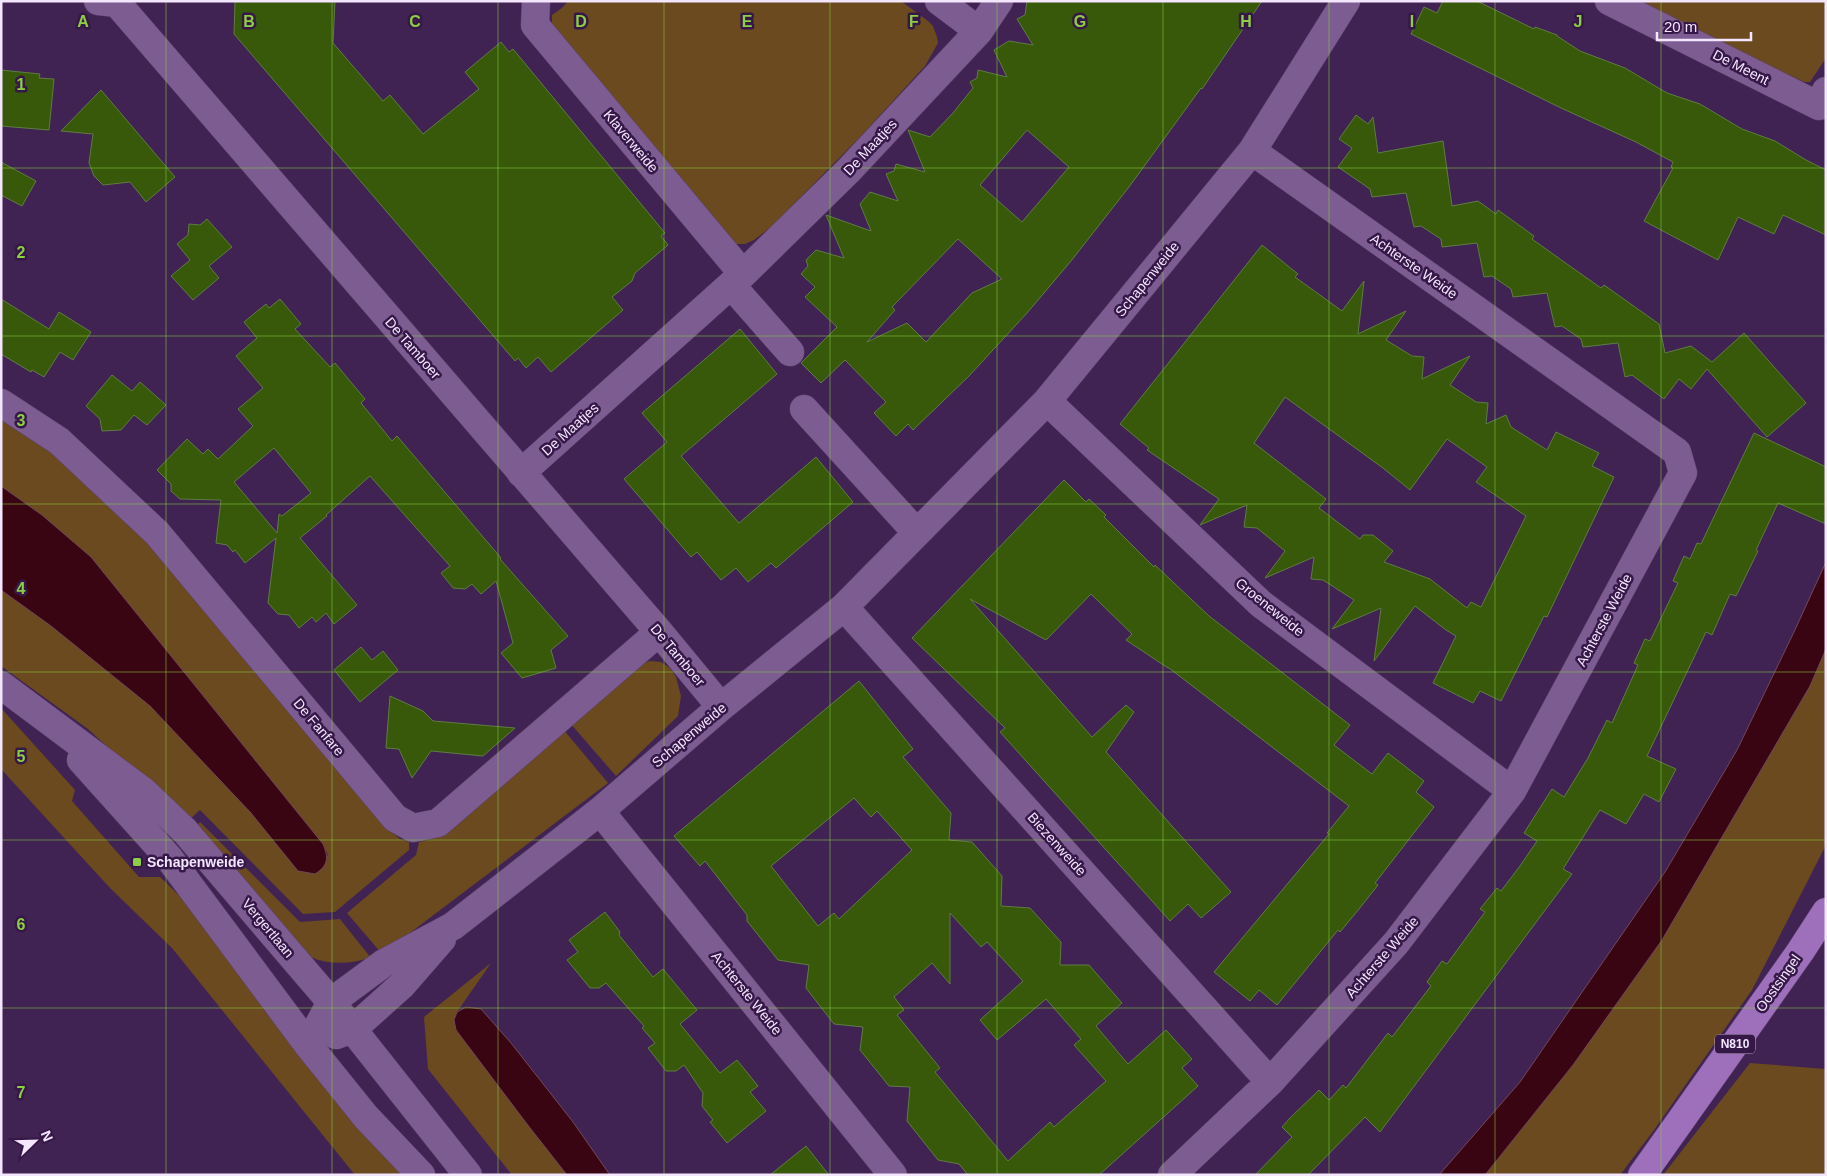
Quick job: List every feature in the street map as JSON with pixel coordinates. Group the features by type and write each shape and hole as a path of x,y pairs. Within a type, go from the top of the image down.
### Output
{"main road":[{"name":"Oostsingel","path":"1642,1175 1826,912"}],"street":[{"name":"Klaverweide","path":"536,1 535,25 737,280"},
{"path":"939,1 979,31"},
{"name":"De Maatjes","path":"521,473 737,280 848,171 979,31 999,1"},
{"name":"Schapenweide","path":"308,1045 330,1002 384,962 453,926 600,811 721,707 844,607 1047,401 1252,151 1346,1"},
{"name":"De Meent","path":"1609,1 1824,102"},
{"name":"De Tamboer","path":"111,2 659,632 721,707"},
{"name":"Achterste Weide","path":"1172,1175 1270,1082 1396,943 1512,791 1683,472 1676,452 1252,151"},
{"path":"737,280 790,352"},
{"name":"Groeneweide","path":"1047,401 1262,604 1512,791"},
{"name":"De Fanfare","path":"1,404 59,441 157,533 395,818 413,828 438,823 659,632"},
{"path":"804,409 917,533"},
{"name":"Biezenweide","path":"844,607 1270,1082"},
{"name":"Vergertlaan","path":"1,684 143,790 185,831 353,1029 468,1175"},
{"name":"Vergertlaan","path":"37,712 169,858 308,1045 366,1117 421,1175"},
{"name":"Achterste Weide","path":"600,811 893,1175"},
{"name":"Schapenweide","path":"308,1045 353,1029 402,985 453,926"}],"shaded area":[{"path":"568,1 901,1 933,26 938,43 925,66 861,136 771,227 754,240 745,244 736,244 552,30 552,15"},
{"path":"1633,1 1826,1 1826,58 1810,82 1804,82"},
{"path":"1,413 31,434 119,510 387,828 400,839 409,842 409,850 335,912 303,914 200,810 188,821 88,729 1,666 1,590 51,626 150,706 251,813 298,871 328,855 323,844 91,557 42,515 1,486"},
{"path":"1,486 42,515 91,557 323,844 327,858 323,868 315,874 298,871 251,813 150,706 51,626 1,590"},
{"path":"1826,562 1826,649 1810,686 1662,940 1573,1065 1485,1175 1439,1175 1520,1082 1665,872 1737,750"},
{"path":"1826,649 1826,845 1752,990 1654,1130 1620,1175 1485,1175 1573,1065 1662,940 1810,686"},
{"path":"650,661 661,662 670,668 676,677 681,696 678,716 616,776 570,723 637,665"},
{"path":"1,708 75,790 72,801 139,877 160,877 214,929 407,1175 355,1175 172,948 110,888 1,769"},
{"path":"563,729 608,783 382,954 347,913 416,855 419,842 429,840 444,832"},
{"path":"200,822 300,922 340,919 371,958 333,963 318,960 301,950 194,828"},
{"path":"491,963 457,1012 454,1021 456,1030 567,1175 512,1175 428,1069 424,1017"},
{"path":"466,1007 481,1009 511,1043 573,1122 610,1175 567,1175 456,1030 454,1020 457,1012"},
{"path":"1750,1063 1826,1069 1826,1175 1663,1175"}],"building":[{"path":"235,1 335,1 333,43 383,101 390,95 423,134 479,89 465,72 501,42 509,52 513,49 665,233 661,236 668,245 635,273 632,281 612,297 623,310 551,372 538,357 526,368 518,358 515,361 234,34"},
{"path":"1027,1 1262,1 1202,89 1071,261 1027,313 969,376 913,430 908,424 896,436 874,413 886,402 845,360 821,383 801,363 837,327 805,297 815,287 801,274 808,266 806,260 816,250 844,258 826,215 871,231 860,204 870,192 898,201 886,174 894,171 896,164 925,172 908,130 930,137 973,88 970,82 977,78 978,70 1007,77 994,50 1009,41 1033,45 1017,19 1025,15","holes":["1027,130 1069,167 1022,222 980,185","958,239 1002,279 972,293 926,342 907,323 867,342 895,310 892,307"]},
{"path":"1443,1 1477,1 1534,29 1535,27 1557,35 1580,51 1625,68 1667,93 1700,104 1742,129 1775,141 1826,170 1826,235 1783,215 1774,234 1738,217 1718,260 1644,221 1673,168 1671,167 1673,162 1636,142 1561,108 1411,34 1424,7 1437,13"},
{"path":"1,70 40,74 39,78 54,79 49,130 1,126"},
{"path":"101,90 175,177 146,202 130,182 103,185 94,176 89,163 93,134 61,131"},
{"path":"1356,115 1368,124 1373,117 1378,153 1443,141 1452,206 1478,201 1496,214 1498,210 1534,236 1532,239 1567,264 1601,288 1604,285 1659,324 1665,353 1691,346 1712,362 1744,333 1806,403 1767,437 1707,369 1691,389 1679,379 1664,399 1632,375 1625,377 1618,343 1583,347 1581,339 1562,326 1555,327 1547,293 1513,297 1511,289 1492,276 1484,277 1477,243 1442,247 1441,239 1421,226 1414,227 1406,193 1372,197 1370,189 1338,167 1352,148 1339,139"},
{"path":"1,162 36,181 22,206 1,195"},
{"path":"207,219 232,247 209,266 219,278 193,300 171,276 190,260 177,244 188,235 189,224 200,225"},
{"path":"1262,245 1298,274 1295,277 1342,311 1364,281 1358,334 1406,311 1386,340 1412,356 1424,357 1422,379 1470,356 1450,385 1476,402 1488,403 1486,424 1506,415 1511,427 1547,450 1556,432 1599,453 1592,466 1614,477 1547,617 1544,616 1501,701 1480,691 1473,703 1433,683 1456,636 1415,606 1374,661 1381,608 1332,629 1354,600 1323,580 1311,579 1314,557 1265,578 1285,551 1257,528 1244,527 1247,505 1200,525 1219,499 1147,450 1149,448 1120,424","holes":["1285,397 1383,468 1410,490 1447,439 1487,467 1476,482 1526,516 1481,607 1471,602 1467,608 1430,579 1384,562 1393,551 1373,535 1363,535 1360,539 1319,508 1326,499 1254,443"]},
{"path":"1,299 49,329 59,312 91,332 73,360 60,352 44,377 32,370 31,372 1,354"},
{"path":"280,299 301,324 295,329 330,367 335,363 365,399 361,403 392,441 397,436 500,559 568,636 551,650 556,668 522,678 501,653 513,643 496,581 481,594 472,584 465,589 453,588 441,573 450,566 370,476 300,538 357,605 334,624 326,613 316,622 312,617 299,628 289,615 278,614 268,603 276,538 245,563 235,550 233,552 227,545 216,543 221,500 180,499 171,491 171,484 157,470 187,439 203,454 208,449 218,459 253,426 238,409 263,388 236,356 257,338 244,322 266,304 269,308","holes":["274,448 311,493 282,516 279,514 277,533 234,482"]},
{"path":"740,329 777,374 681,456 739,523 816,457 853,502 776,568 771,563 748,582 736,568 721,580 697,552 691,557 624,479 667,442 642,413"},
{"path":"112,375 132,391 140,382 166,405 147,425 134,415 121,430 102,431 100,419 86,406"},
{"path":"1754,433 1826,467 1826,524 1778,503 1756,550 1758,551 1736,596 1730,594 1712,635 1706,632 1647,756 1676,769 1659,802 1644,794 1626,824 1600,810 1563,869 1572,874 1380,1132 1365,1117 1308,1175 1255,1175 1292,1137 1282,1127 1290,1118 1319,1090 1329,1100 1343,1085 1346,1088 1388,1033 1392,1037 1431,986 1427,982 1442,961 1447,964 1485,912 1480,909 1497,888 1501,891 1537,841 1524,833 1552,789 1564,797 1588,758 1607,720 1612,723 1638,665 1634,663 1645,639 1650,641 1678,583 1673,581 1684,556 1690,559 1697,543 1701,544"},
{"path":"1064,480 1086,502 1089,499 1106,515 1104,517 1154,567 1155,565 1209,616 1350,725 1334,745 1372,774 1388,753 1424,781 1416,792 1434,807 1375,883 1378,885 1359,909 1340,932 1338,930 1277,1005 1259,990 1250,1001 1214,972 1329,834 1327,833 1349,806 1169,668 1126,640 1132,634 1091,594 1046,640 970,599 1092,737 1126,705 1134,712 1106,752 1231,892 1201,918 1188,904 1170,921 1000,732 1005,728 912,638"},
{"path":"361,647 372,660 383,651 398,670 360,702 334,670"},
{"path":"859,681 913,749 903,757 951,813 949,840 972,842 1002,876 1001,906 1030,908 1061,942 1060,965 1089,965 1122,1003 1096,1026 1128,1064 1166,1030 1192,1059 1182,1068 1198,1086 1099,1175 968,1175 959,1164 938,1160 907,1121 910,1087 889,1086 860,1050 863,1027 834,1024 806,988 809,965 778,960 747,921 747,915 705,861 700,866 674,836","holes":["854,798 871,817 877,811 912,850 839,919 834,913 818,926 771,866","950,913 981,947 987,942 1023,981 980,1020 997,1040 1046,999 1081,1039 1074,1045 1106,1081 1054,1127 1050,1122 1008,1161 935,1072 940,1068 897,1015 904,1010 894,997 932,963 950,984"]},
{"path":"390,696 423,711 433,721 515,728 483,756 431,751 412,778 399,749 386,748"},
{"path":"605,912 620,932 619,935 653,977 663,969 697,1010 680,1024 720,1073 737,1060 758,1086 750,1092 766,1111 727,1143 710,1122 713,1120 702,1106 703,1093 684,1065 676,1071 666,1071 648,1048 655,1043 642,1028 644,1026 606,983 599,988 590,988 567,960 578,952 569,940"},
{"path":"806,1146 829,1175 770,1175"}],"place":[{"name":"Schapenweide","path":"137,862"}]}
